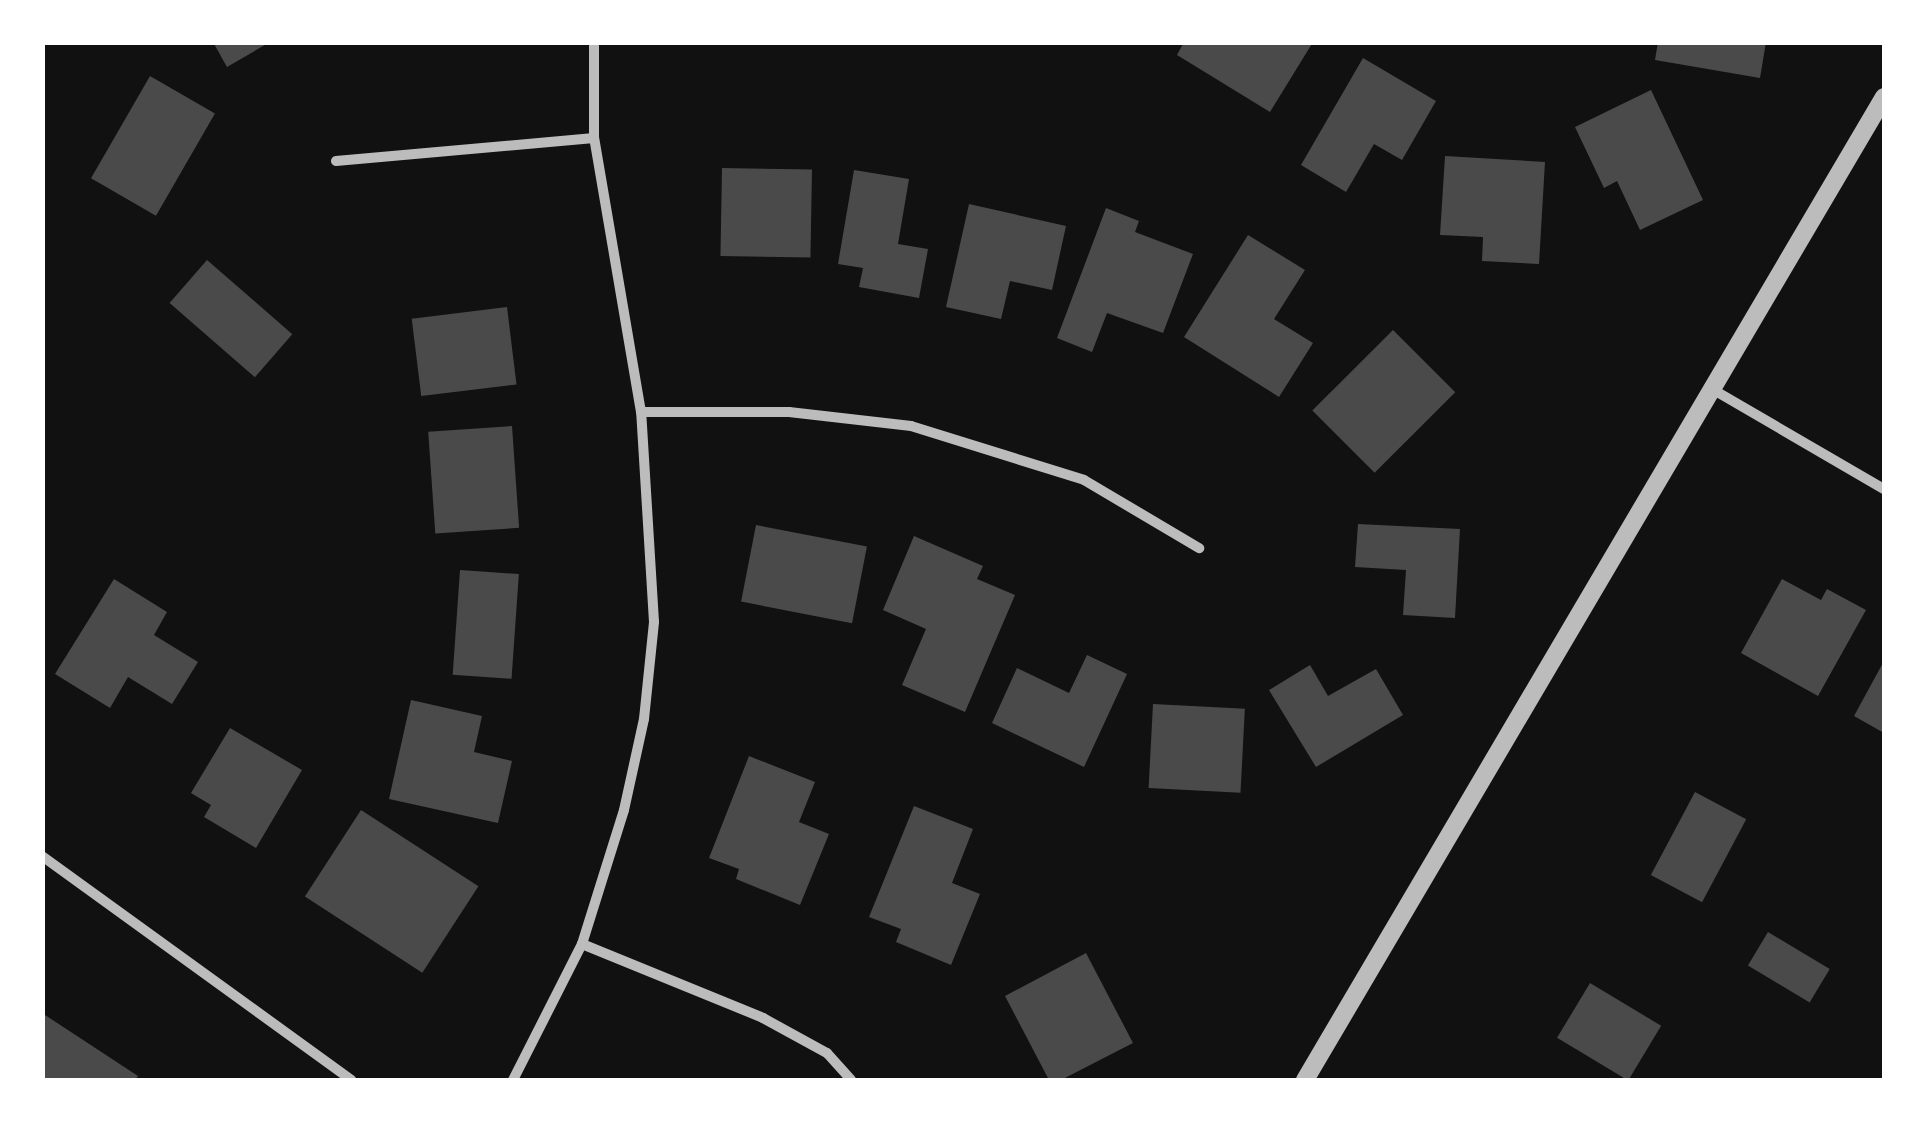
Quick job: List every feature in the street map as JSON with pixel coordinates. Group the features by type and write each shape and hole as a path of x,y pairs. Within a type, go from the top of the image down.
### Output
{"street":[{"path":"513,1080 582,944 644,719 654,622 641,412 594,138 594,42"},
{"path":"1305,1080 1884,97"},
{"path":"336,160 594,138"},
{"path":"1712,389 1884,489"},
{"path":"641,412 789,412 910,426 1084,480 1199,548"},
{"path":"42,856 350,1080"},
{"path":"582,944 763,1018 827,1054 851,1080"}],"building":[{"path":"213,42 270,42 227,67"},
{"path":"1184,42 1313,42 1270,112 1177,55"},
{"path":"1658,42 1766,42 1760,78 1655,60"},
{"path":"1363,58 1436,101 1402,160 1374,144 1346,192 1301,165"},
{"path":"150,76 215,113 156,216 91,178"},
{"path":"1651,90 1703,200 1640,230 1617,181 1604,188 1575,127"},
{"path":"1445,156 1545,162 1539,264 1482,261 1483,237 1440,235"},
{"path":"722,168 812,170 810,258 720,256"},
{"path":"854,170 909,179 898,244 928,249 919,298 859,287 863,268 838,264"},
{"path":"969,204 1066,226 1052,290 1010,281 1001,319 946,307"},
{"path":"1106,208 1139,221 1135,232 1193,254 1163,333 1107,313 1092,352 1057,338"},
{"path":"1248,235 1305,270 1274,319 1313,343 1279,397 1184,337"},
{"path":"207,260 292,334 255,377 170,303"},
{"path":"507,307 517,384 421,396 412,319"},
{"path":"1393,330 1455,392 1375,473 1312,411"},
{"path":"512,426 519,528 435,534 428,432"},
{"path":"1358,524 1460,529 1455,618 1403,615 1406,570 1355,567"},
{"path":"756,525 867,547 852,623 741,602"},
{"path":"914,536 983,566 977,579 1015,595 965,712 902,685 926,629 883,610"},
{"path":"460,570 519,574 512,679 453,675"},
{"path":"114,579 167,612 154,635 198,662 172,704 128,677 110,708 55,674"},
{"path":"1782,579 1821,600 1827,589 1866,610 1818,696 1741,653"},
{"path":"1087,655 1127,674 1084,767 992,723 1017,668 1069,693"},
{"path":"1884,661 1884,733 1854,716"},
{"path":"1310,665 1328,696 1376,669 1403,715 1316,767 1269,690"},
{"path":"411,700 482,716 474,752 512,761 498,823 389,799"},
{"path":"1153,704 1245,709 1240,793 1149,788"},
{"path":"230,728 302,770 256,848 204,817 211,805 191,793"},
{"path":"749,756 815,782 799,822 829,834 800,905 736,879 739,869 709,858"},
{"path":"1695,792 1746,819 1702,902 1651,875"},
{"path":"914,806 973,829 952,883 980,894 951,965 896,942 901,929 869,917"},
{"path":"361,810 478,886 422,973 305,896"},
{"path":"1768,932 1830,969 1810,1003 1748,965"},
{"path":"1086,953 1133,1043 1061,1080 1049,1080 1005,996"},
{"path":"1590,983 1661,1026 1629,1080 1557,1038"},
{"path":"42,1013 138,1076 135,1080 42,1080"}]}
